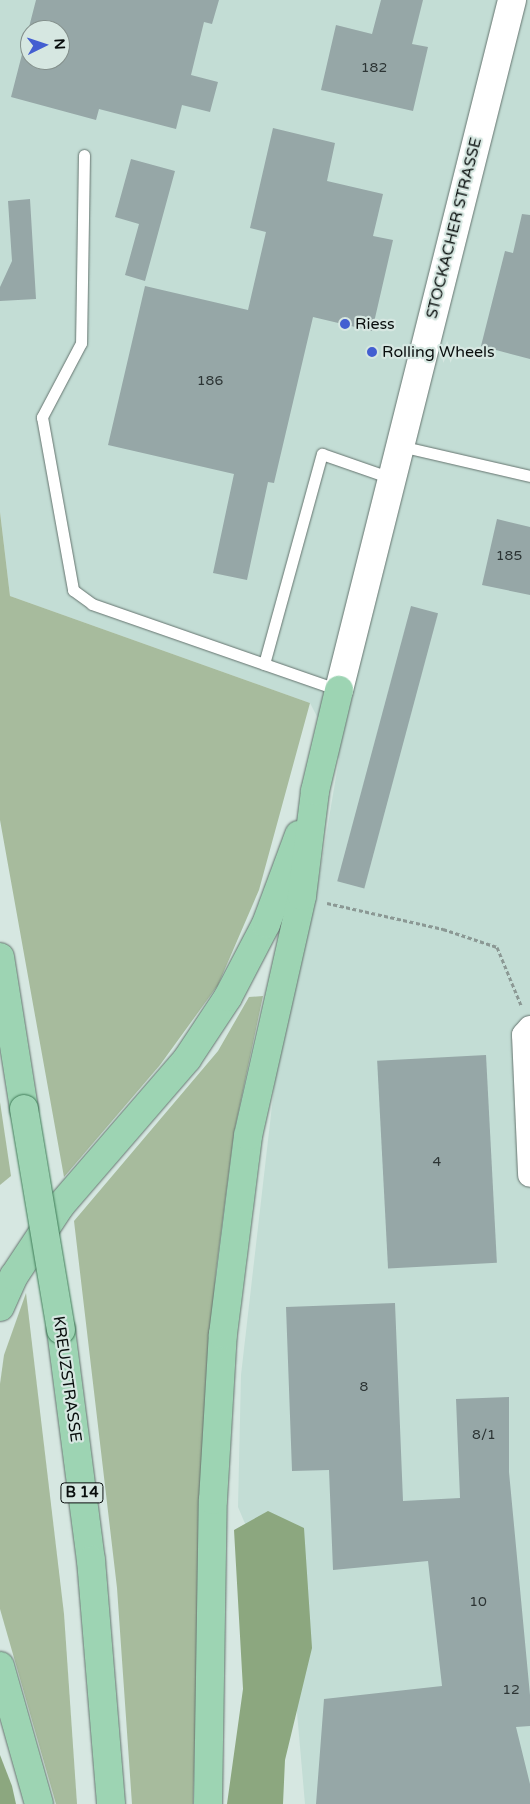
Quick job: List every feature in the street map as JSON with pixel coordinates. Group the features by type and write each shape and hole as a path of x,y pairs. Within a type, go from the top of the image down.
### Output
{"main road":[{"path":"208,1804 213,1500 223,1334 248,1136 302,896 315,791 339,690"},
{"path":"0,1307 14,1276 61,1204 187,1059 228,996 266,924 315,791"},
{"name":"KREUZSTRASSE","path":"0,957 62,1330 91,1560 111,1804"},
{"path":"0,1666 39,1804"}],"street":[{"name":"STOCKACHER STRASSE","path":"339,690 512,0"},
{"path":"526,1018 524,1036 530,1175"}],"lane":[{"path":"84,155 81,343 42,417 73,590 92,604 339,690"},
{"path":"399,446 530,476"},
{"path":"264,664 322,454 391,478"}],"path":[{"path":"302,896 443,929 497,947 526,1018"}],"shaded area":[{"path":"0,0 530,0 530,1804 305,1804 296,1701 277,1599 238,1507 241,1375 276,1071 315,901 339,759 310,703 10,596 0,512"}],"green space":[{"path":"0,512 10,596 310,703 259,890 218,985 160,1065 64,1177 0,820"},
{"path":"263,996 234,1133 216,1271 205,1409 193,1804 132,1804 117,1588 74,1221 218,1051 249,997"},
{"path":"0,1102 11,1176 0,1185"},
{"path":"26,1293 64,1614 77,1804 56,1804 0,1609 0,1384 4,1355"},
{"path":"268,1511 304,1528 312,1648 285,1760 283,1804 227,1804 243,1689 234,1530"},
{"path":"0,1755 12,1786 16,1804 0,1804"}],"building":[{"path":"36,0 219,0 212,24 204,22 191,75 218,82 210,112 182,105 176,129 99,109 96,120 11,97 20,62 20,70 70,70 70,20 31,20"},
{"path":"381,0 423,0 412,44 428,47 413,111 321,90 336,25 372,34"},
{"path":"273,128 335,143 327,181 383,194 373,236 393,240 372,331 313,317 274,483 268,482 247,580 213,573 234,474 108,445 145,286 248,310 266,232 250,228"},
{"path":"131,159 175,171 145,281 125,275 139,224 115,217"},
{"path":"30,199 36,299 0,301 0,287 12,261 8,201"},
{"path":"522,214 530,215 530,359 481,346 505,251 513,253"},
{"path":"497,519 530,527 530,595 482,585"},
{"path":"411,606 438,613 364,889 337,881"},
{"path":"486,1055 497,1263 388,1268 377,1061"},
{"path":"395,1303 403,1501 460,1498 456,1399 509,1397 509,1472 530,1695 530,1726 516,1727 530,1784 530,1804 316,1804 324,1699 442,1686 428,1561 333,1570 329,1470 292,1471 286,1307"}],"place":[{"name":"Riess","path":"345,324"},
{"name":"Rolling Wheels","path":"372,352"}]}
